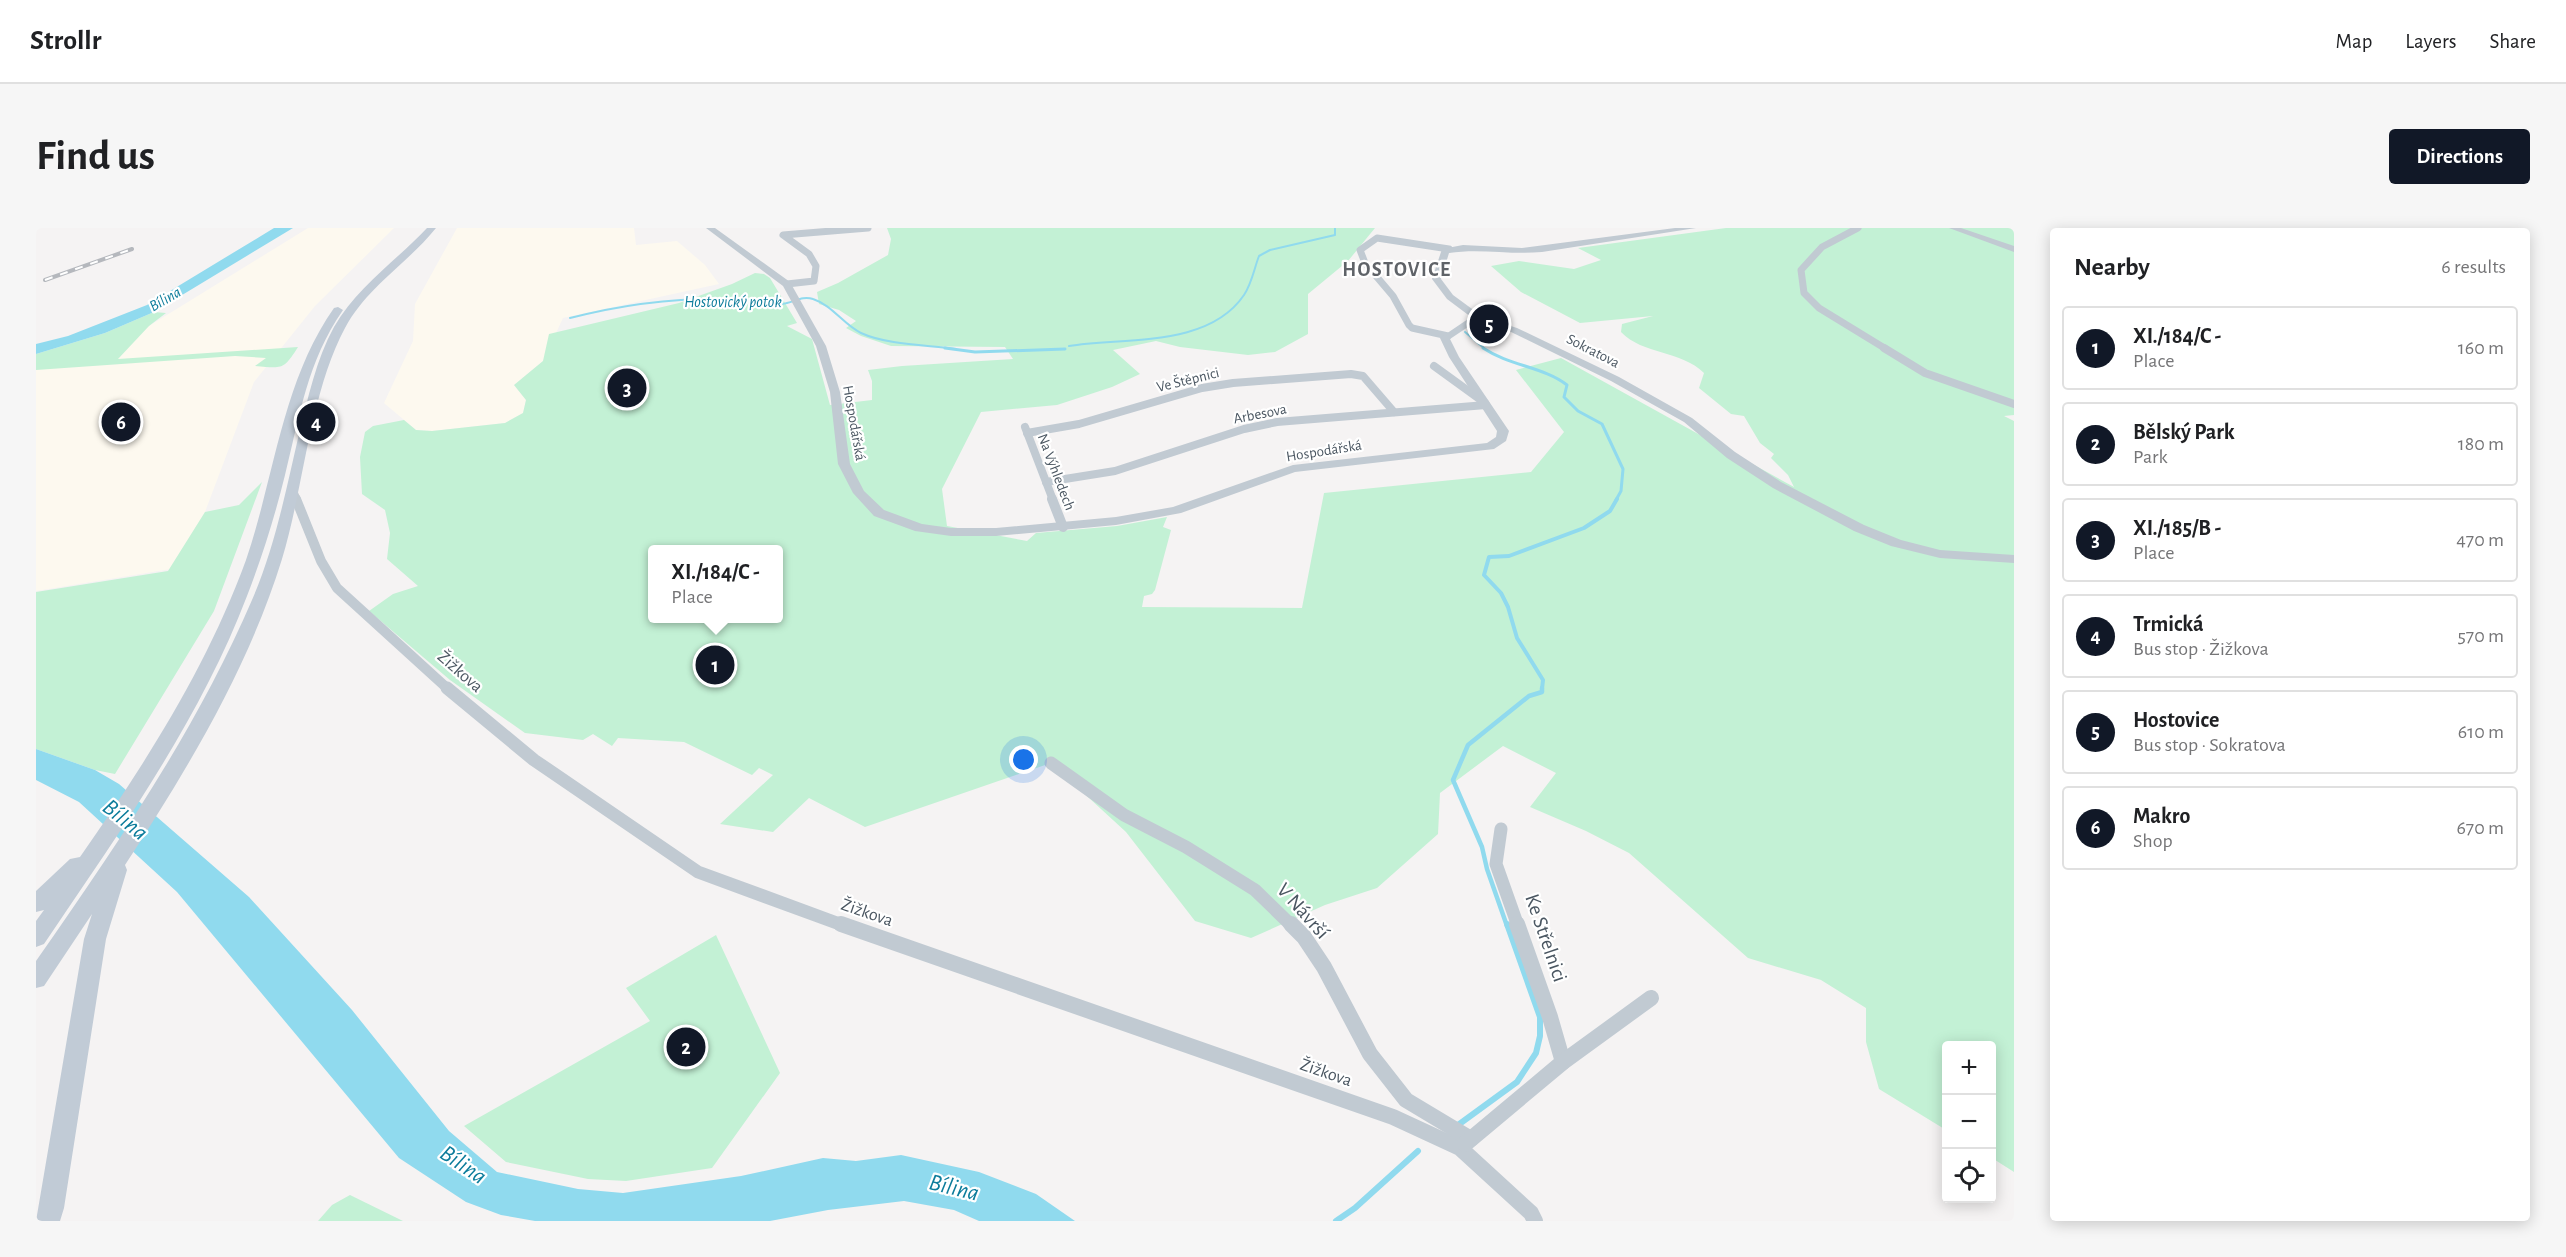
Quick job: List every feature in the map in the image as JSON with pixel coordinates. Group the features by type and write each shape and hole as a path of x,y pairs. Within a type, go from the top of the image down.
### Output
{"main road":[{"path":"36,979 114,845 157,757 209,664 238,598 274,491 298,391 316,343 336,312 371,275 422,228"},
{"path":"36,938 174,773 232,664 261,596 292,489 310,412 332,341 358,300 432,228"},
{"path":"36,904 114,845"},
{"path":"46,1221 51,1208 95,939 114,845"}],"street":[{"path":"710,228 787,285 814,281 819,272 819,266 816,260 783,235 868,228"},
{"path":"1479,319 1466,322 1448,336 1412,328 1408,325 1393,296 1360,255 1360,250 1377,238 1449,249 1542,249 1692,228"},
{"path":"1858,228 1822,247 1801,270 1804,294 1819,308 1925,373 2014,404"},
{"path":"1953,228 2014,249"},
{"path":"1449,249 1443,254 1436,279 1450,297 1479,319"},
{"name":"Hospodářská","path":"787,285 821,346 835,392 844,464 859,493 879,513 920,528 951,532 1063,527 1116,521 1176,510 1293,469 1490,446 1502,439 1503,431 1454,357 1445,338 1448,336"},
{"name":"Sokratova","path":"1479,319 1545,344 1688,420 1731,455 1777,485 1859,528 1896,543 1940,554 2014,559"},
{"path":"1434,366 1486,404"},
{"name":"Ve Štěpnici","path":"1026,429 1079,424 1202,388 1233,383 1358,375 1363,376 1394,412"},
{"name":"Arbesova","path":"1046,482 1115,471 1244,429 1277,422 1486,404"},
{"name":"Na Výhledech","path":"1026,429 1063,527"},
{"name":"Žižkova","path":"292,489 321,561 337,588 473,710 534,760 698,872 1465,1144 1535,1221"},
{"name":"V Návrší","path":"1051,763 1124,815 1186,847 1255,890 1304,937 1324,967 1370,1054 1406,1100 1465,1144"},
{"name":"Ke Střelnici","path":"1501,829 1496,864 1550,1017 1563,1062"},
{"path":"1465,1144 1563,1062 1651,998"}],"shaded area":[{"path":"308,228 394,228 315,306 254,382 205,512 171,569 36,591 36,370 149,326"},
{"path":"457,228 634,228 636,245 677,241 705,265 719,284 563,318 543,361 514,385 526,400 523,413 505,423 432,431 416,430 384,403 413,341 415,304"}],"green space":[{"path":"887,228 1375,228 1348,261 1308,294 1308,334 1275,352 1248,355 1180,347 1156,341 1113,350 1140,374 1112,387 1057,405 981,412 942,489 947,526 1027,541 1036,533 1117,526 1167,517 1163,527 1171,530 1155,590 1152,594 1144,596 1142,607 1302,608 1324,493 1531,472 1564,432 1516,370 1561,358 1794,487 1788,475 1771,458 1774,454 1760,443 1744,416 1731,414 1699,388 1704,373 1684,360 1640,345 1621,332 1622,324 1653,316 1580,323 1521,292 1491,266 1519,261 1574,269 1601,260 1578,248 1726,228 2014,228 2014,415 2004,416 2014,421 2014,1172 1996,1161 1996,1041 1942,1041 1942,1128 1879,1089 1866,1042 1866,1008 1821,980 1748,958 1629,853 1586,831 1530,807 1556,773 1503,746 1440,793 1438,834 1377,888 1325,905 1251,938 1195,921 1126,832 1051,763 865,827 809,798 773,832 720,824 773,775 759,768 752,775 684,742 618,738 612,746 593,734 583,740 525,733 450,680 369,611 393,594 418,586 387,559 390,533 385,510 362,494 360,457 365,432 373,426 404,420 416,430 432,431 505,423 523,413 526,400 514,385 543,361 549,334 679,303 755,273 764,274 770,278 797,323 787,326 812,339 830,405 872,400 872,381 868,370 1013,359 1005,347 891,346 861,336 846,328 856,321 839,310 819,304 817,292 888,255 891,239"},
{"path":"154,312 166,313 149,326 118,359 298,347 285,364 277,367 255,366 266,358 235,356 36,370 36,354 105,333"},
{"path":"262,482 214,611 115,774 95,770 36,749 36,592 168,571 205,512 239,505"},
{"path":"716,935 780,1073 712,1168 626,1181 588,1179 506,1162 464,1126 650,1021 626,988"},
{"path":"350,1195 403,1221 318,1221 332,1205"}],"water":[{"name":"Bílina","path":"274,228 293,228 154,312 105,333 36,354 36,344 68,336 147,305"},
{"name":"Bílina","path":"36,749 95,770 119,784 249,897 352,1010 449,1131 497,1172 578,1189 623,1193 741,1176 823,1158 856,1161 901,1155 979,1172 1036,1194 1075,1221 979,1221 954,1210 904,1201 828,1210 770,1221 535,1221 501,1215 466,1202 399,1158 177,892 79,802 36,780"}],"waterway":[{"name":"Hostovický potok","path":"1069,346 1164,337 1188,332 1209,324 1228,312 1244,295 1259,256 1270,250 1335,235 1335,228"},
{"name":"Hostovický potok","path":"570,318 632,305 674,300 737,299 782,304 809,298 820,302 855,329 871,337 956,349"},
{"path":"1465,332 1485,349"},
{"name":"Hostovický potok","path":"945,348 975,352 1065,349 1060,349"},
{"path":"1483,348 1504,359 1558,379 1567,385 1564,397 1578,411 1602,424 1623,469 1621,491 1616,500"},
{"path":"1542,689 1543,680 1517,638 1508,607 1501,593 1484,575 1489,557 1509,556 1584,528 1610,511 1617,499"},
{"path":"1507,926 1487,869 1482,847 1453,780 1468,745 1529,696 1542,692 1542,689"},
{"path":"1458,1125 1517,1082 1536,1053 1540,1036 1540,1017 1507,924"},
{"path":"1336,1221 1355,1208 1418,1151"}],"railway":[{"path":"45,280 132,249"}],"place":[{"name":"Hostovice","path":"1489,324"},
{"name":"XI./185/B -","path":"627,388"},
{"name":"Makro","path":"121,422"},
{"name":"Trmická","path":"316,422"},
{"name":"XI./184/C -","path":"715,665"},
{"name":"Bělský Park","path":"686,1047"}],"district":[{"name":"HOSTOVICE","path":"1397,270"}]}
